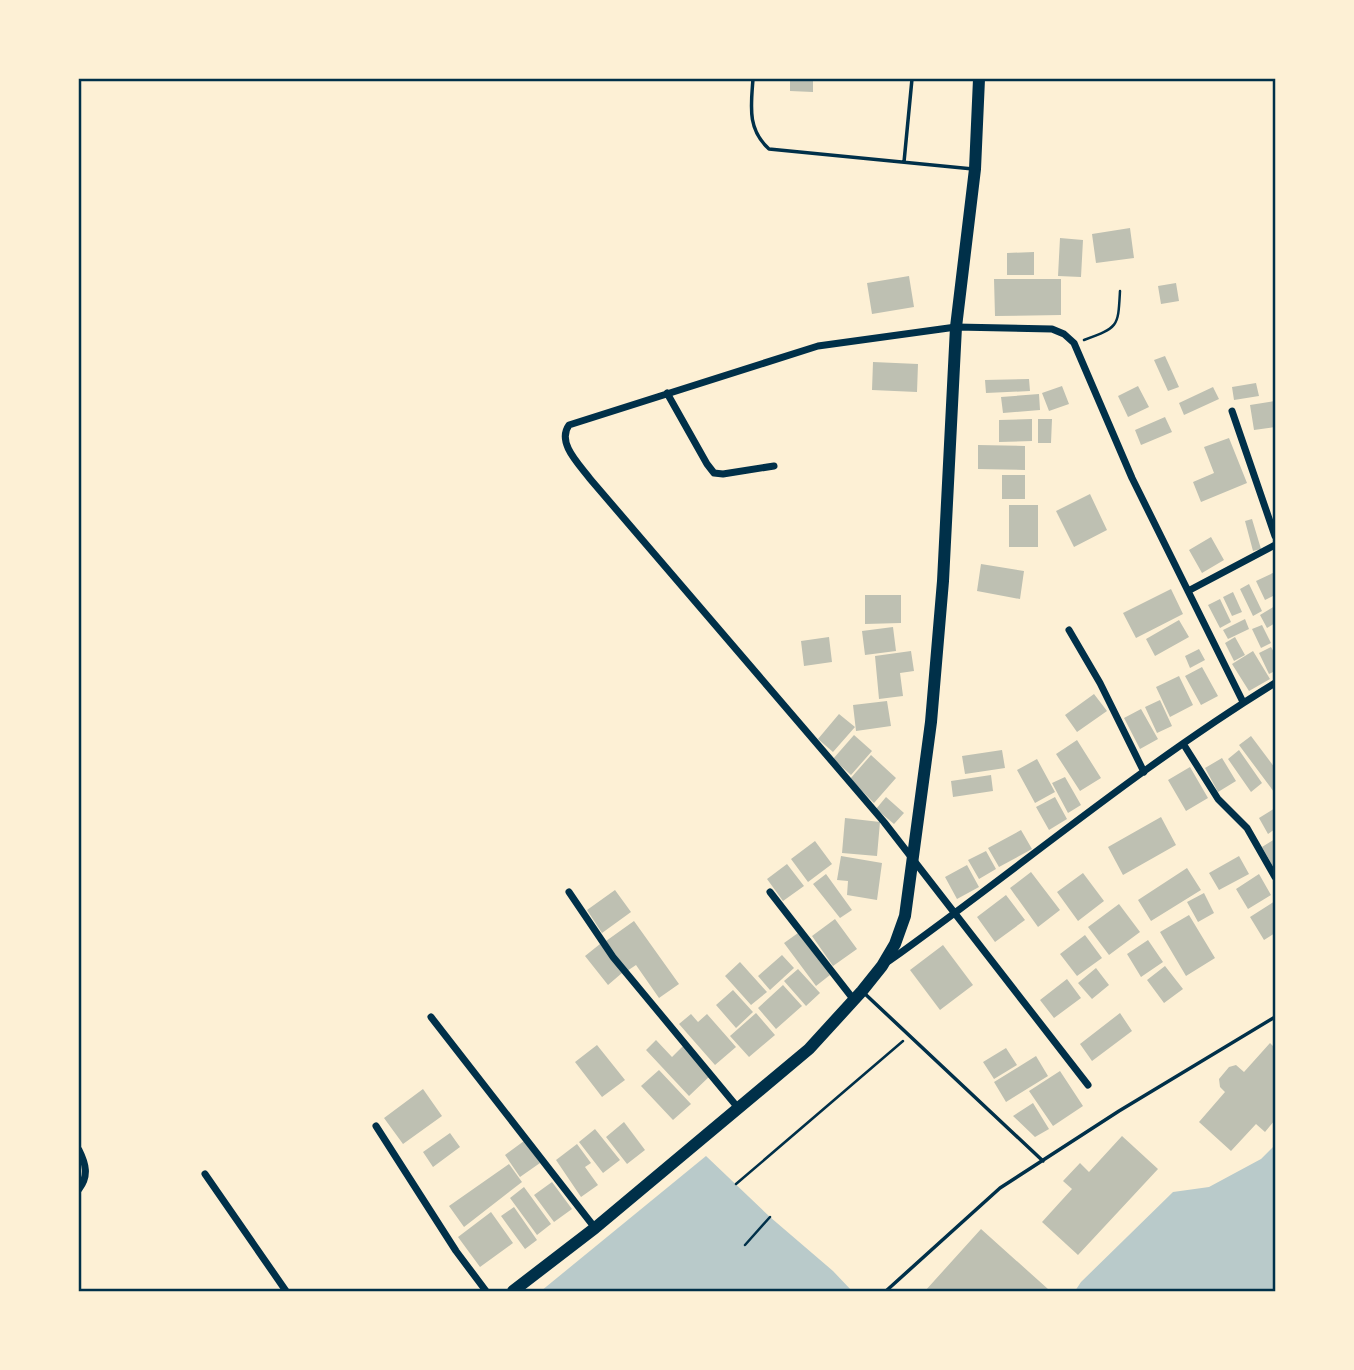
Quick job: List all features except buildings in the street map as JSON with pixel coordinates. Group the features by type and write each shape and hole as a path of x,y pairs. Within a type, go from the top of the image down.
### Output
{"highway":[{"path":"513,1291 594,1228 809,1049 883,966 895,944 905,916 931,722 943,581 956,327 975,169 979,79"}],"street":[{"path":"1088,1085 884,822 592,480 564,441 564,433 569,425 818,346 956,327 1052,329 1064,334 1074,343 1132,478 1243,702"},
{"path":"667,393 707,464 715,473 774,466"},
{"path":"1232,411 1275,536"},
{"path":"1188,591 1275,545"},
{"path":"1069,630 1100,683 1144,772"},
{"path":"883,966 1144,772 1243,702 1275,683"},
{"path":"1184,745 1218,799 1247,828 1275,877"},
{"path":"569,892 613,957 739,1109"},
{"path":"770,892 858,996"},
{"path":"431,1017 594,1228"},
{"path":"376,1126 456,1251 486,1291"},
{"path":"79,1150 86,1165 86,1176 79,1189"},
{"path":"205,1174 286,1291"}],"lane":[{"path":"753,79 751,114 755,133 769,149 975,169"},
{"path":"904,162 912,79"},
{"path":"858,996 908,1037 1043,1161"},
{"path":"886,1291 1000,1188 1119,1111 1275,1017"}],"path":[{"path":"1074,343 1108,331 1114,325 1118,319 1120,291"},
{"path":"736,1184 908,1037"},
{"path":"745,1245 770,1217"}],"shaded area":[{"path":"1275,1145 1275,1291 1075,1291 1173,1192 1209,1187 1261,1159"},
{"path":"706,1156 852,1291 541,1291"}]}
